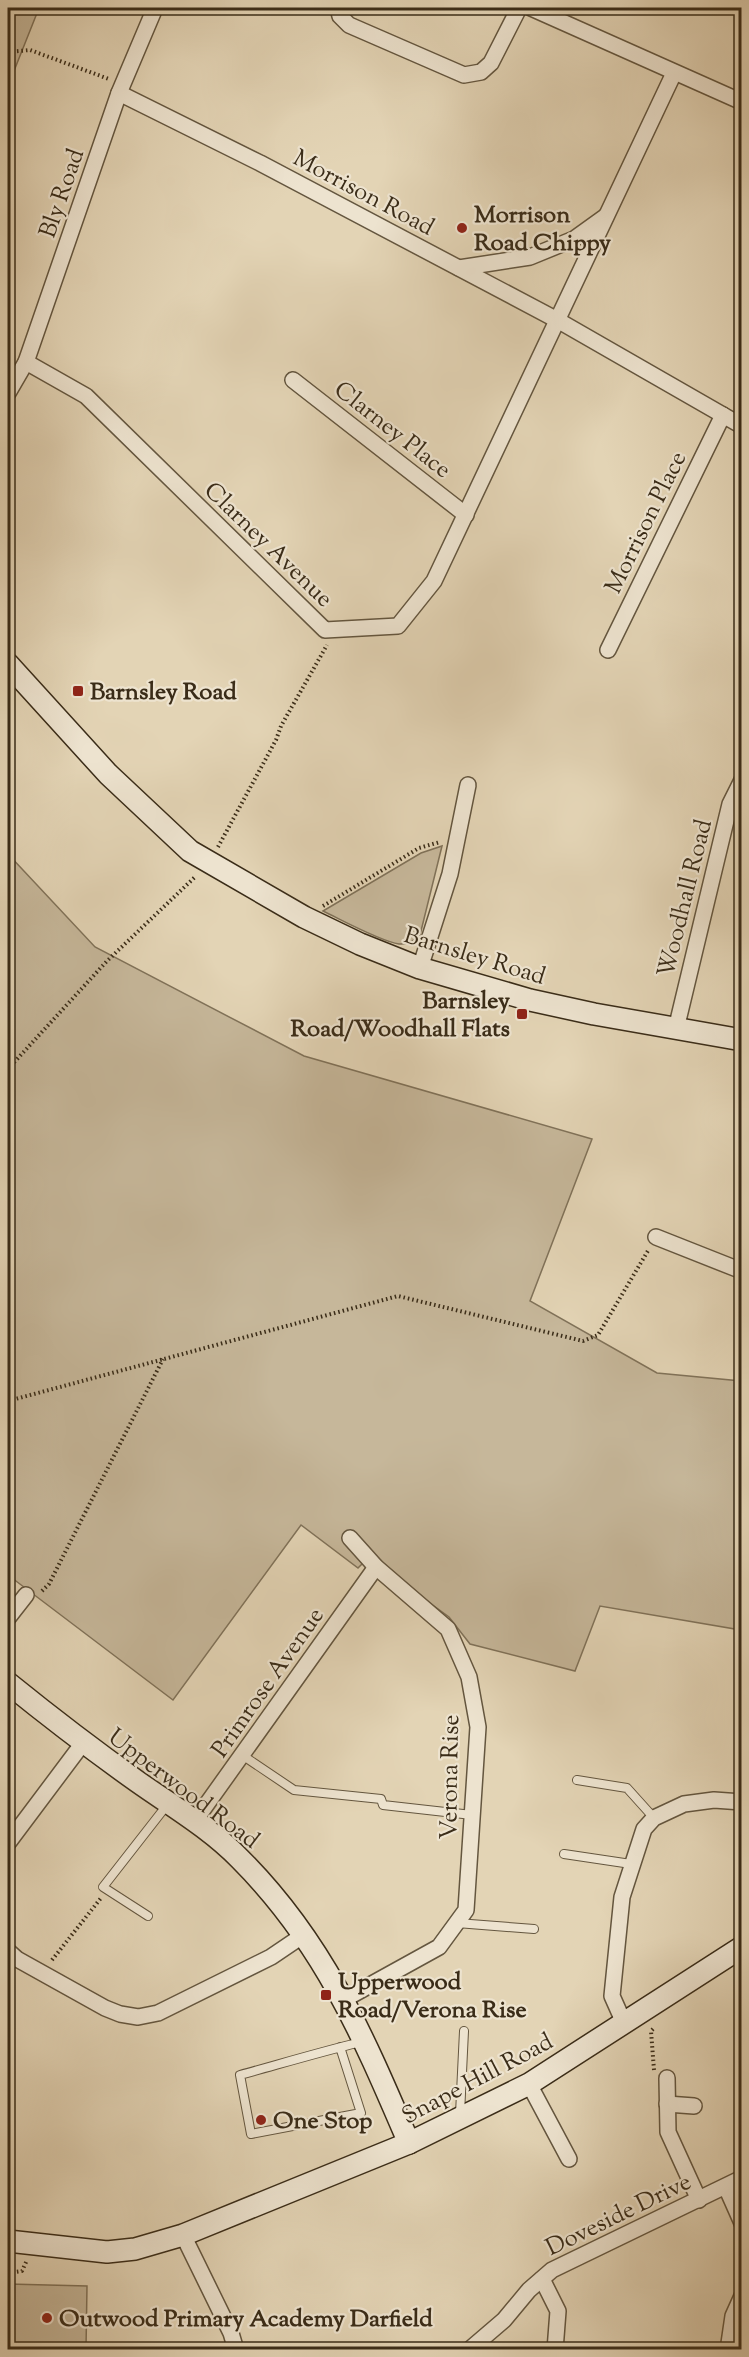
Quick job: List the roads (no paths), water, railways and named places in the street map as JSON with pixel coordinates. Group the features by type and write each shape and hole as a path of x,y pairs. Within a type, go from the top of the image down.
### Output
{"street":[{"name":"Bly Road","path":"8,393 26,362 121,89 155,8"},
{"path":"338,8 340,16 349,25 464,75 481,72 491,63 519,8"},
{"path":"531,8 741,102"},
{"name":"Clarney Avenue","path":"26,362 86,396 325,630 398,626 434,581 559,321 674,73"},
{"name":"Morrison Road","path":"121,89 559,321 741,426"},
{"path":"459,268 530,257 574,239 608,214"},
{"name":"Clarney Place","path":"292,380 466,515"},
{"name":"Morrison Place","path":"608,650 723,415"},
{"name":"Barnsley Road","path":"8,664 116,782 190,851 304,917 360,944 420,968 530,1000 594,1014 741,1040"},
{"name":"Woodhall Road","path":"676,1029 730,804 741,780"},
{"path":"420,968 450,874 468,785"},
{"path":"656,1237 741,1271"},
{"name":"Verona Rise","path":"343,2000 439,1947 466,1910 478,1727 468,1677 448,1629 376,1567 350,1538"},
{"name":"Primrose Avenue","path":"194,1822 376,1567"},
{"path":"8,1618 26,1595"},
{"name":"Upperwood Road","path":"8,1683 83,1743 194,1822 238,1857 285,1908 305,1935 365,2041 409,2143"},
{"path":"8,1843 83,1743"},
{"path":"624,2023 612,1996 622,1897 644,1829 654,1818 684,1804 714,1800 741,1802"},
{"path":"8,1951 105,2008 138,2017 158,2013 271,1957 305,1935"},
{"name":"Snape Hill Road","path":"8,2241 107,2252 135,2249 183,2235 409,2143 529,2084 741,1947"},
{"path":"667,2078 668,2132 699,2200"},
{"path":"529,2084 569,2158"},
{"path":"667,2104 694,2106"},
{"name":"Doveside Drive","path":"469,2349 504,2320 552,2270 741,2178"},
{"path":"726,2187 741,2223"},
{"path":"183,2235 231,2333 236,2349"},
{"path":"542,2279 558,2311 555,2349"},
{"path":"728,2349 733,2316 741,2296"}],"lane":[{"path":"242,1755 294,1790 381,1798 383,1805 472,1815"},
{"path":"577,1780 627,1788 654,1818"},
{"path":"148,1916 103,1887 168,1804"},
{"path":"564,1854 632,1864"},
{"path":"457,1923 534,1929"},
{"path":"460,2118 464,2031"},
{"path":"340,2047 361,2113 251,2134 240,2075 340,2047 365,2041"}],"place":[{"name":"Morrison Road Chippy","path":"462,228"},
{"name":"Barnsley Road","path":"78,691"},
{"name":"Barnsley Road/Woodhall Flats","path":"522,1014"},
{"name":"Upperwood Road/Verona Rise","path":"326,1995"},
{"name":"One Stop","path":"261,2120"},
{"name":"Outwood Primary Academy Darfield","path":"47,2318"}]}
